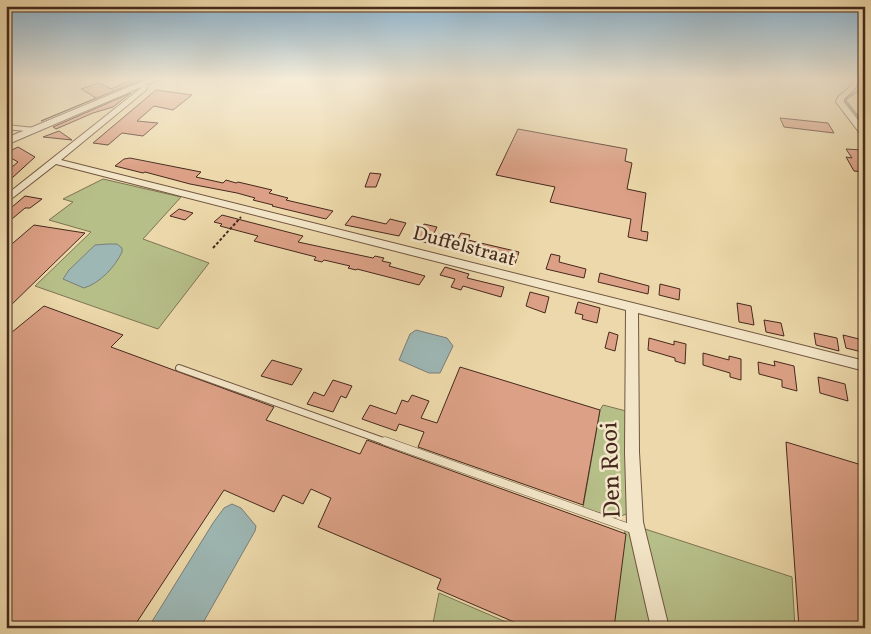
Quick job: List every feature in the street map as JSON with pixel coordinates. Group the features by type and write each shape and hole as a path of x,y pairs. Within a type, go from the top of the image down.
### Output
{"street":[{"path":"6,142 86,109"},
{"path":"6,200 120,109"},
{"path":"845,109 865,134"},
{"path":"6,127 35,130"},
{"name":"Duffelstraat","path":"55,161 178,194 248,209 865,366"},
{"name":"Den Rooi","path":"632,308 632,452 637,530 660,628"}],"lane":[{"path":"179,368 637,530"}],"path":[{"path":"213,248 248,209"}],"green space":[{"path":"103,179 181,197 143,239 209,263 158,329 35,286 91,232 49,220 73,202 63,199"},
{"path":"603,405 626,411 629,513 616,518 583,508 600,410"},
{"path":"642,528 792,577 795,628 667,628"},
{"path":"625,530 634,533 655,628 613,628"},
{"path":"439,593 520,628 432,628"}],"water":[{"path":"117,244 122,248 122,252 111,269 96,282 84,288 63,279 69,270 95,245"},
{"path":"416,330 447,338 453,346 440,373 429,373 399,360 410,334"},
{"path":"232,504 241,508 256,526 255,531 200,628 148,628 213,523 224,508"}],"building":[{"path":"95,109 108,109 56,129 53,127"},
{"path":"134,109 151,109 137,121 158,123 143,136 122,133 108,145 93,143"},
{"path":"780,118 828,123 834,133 784,127"},
{"path":"518,129 627,149 625,161 632,163 627,189 646,193 641,231 648,232 647,241 628,237 631,219 550,202 555,187 496,175"},
{"path":"59,131 72,140 43,137"},
{"path":"18,147 35,157 12,178 6,177 6,172 18,162 6,155 6,153"},
{"path":"846,149 862,150 865,154 865,172 854,171 846,157 852,158"},
{"path":"130,158 201,172 196,177 223,183 226,180 238,182 272,190 269,193 288,198 286,200 333,211 326,219 272,206 253,200 255,198 237,193 115,166 124,159"},
{"path":"370,173 381,174 376,187 365,187"},
{"path":"25,196 42,199 30,208 25,208 6,224 6,212"},
{"path":"179,209 193,213 185,220 170,216"},
{"path":"222,215 303,236 298,242 373,258 375,256 384,258 382,261 391,263 389,266 425,276 419,285 348,268 350,266 324,260 322,262 314,260 316,257 254,241 258,236 220,226 222,224 214,222"},
{"path":"352,216 386,224 390,219 406,223 399,236 345,225"},
{"path":"424,224 437,227 434,233 458,239 461,233 470,235 468,240 519,252 515,264 463,250 462,252 450,249 451,247 429,241 428,243 415,240"},
{"path":"34,225 85,233 6,310 6,249"},
{"path":"551,254 560,256 559,262 586,269 584,278 546,269"},
{"path":"445,267 469,274 467,278 504,287 501,297 463,286 461,290 451,287 455,279 440,275"},
{"path":"600,273 649,286 648,294 598,282"},
{"path":"660,284 680,289 679,300 659,295"},
{"path":"530,292 549,297 545,313 526,306"},
{"path":"578,302 600,308 597,323 582,319 583,315 575,313"},
{"path":"737,303 751,306 754,325 739,322"},
{"path":"44,306 123,335 111,347 274,407 266,420 360,454 367,440 626,534 614,628 528,628 437,589 441,579 318,527 331,498 311,489 303,504 283,495 274,512 224,490 133,628 6,628 6,337"},
{"path":"764,320 781,323 784,336 766,332"},
{"path":"609,332 618,335 615,351 605,348"},
{"path":"814,333 837,338 839,351 816,345"},
{"path":"843,335 859,339 862,352 846,348"},
{"path":"649,338 674,345 674,341 686,344 685,364 675,361 675,358 648,350"},
{"path":"703,353 729,360 729,356 741,359 741,380 730,377 730,373 703,365"},
{"path":"272,360 302,369 292,385 261,376"},
{"path":"774,361 794,366 797,391 782,387 782,380 759,374 758,362 775,366"},
{"path":"460,367 600,410 583,505 418,447 424,432 399,424 396,431 362,419 370,405 396,414 402,400 408,402 412,395 429,401 421,418 437,423"},
{"path":"818,377 845,384 848,401 820,393"},
{"path":"333,380 352,386 346,398 341,396 333,412 307,404 314,392 324,396"},
{"path":"786,442 865,466 865,628 799,628"}],"waterway":[{"path":"852,109 865,125"}]}
